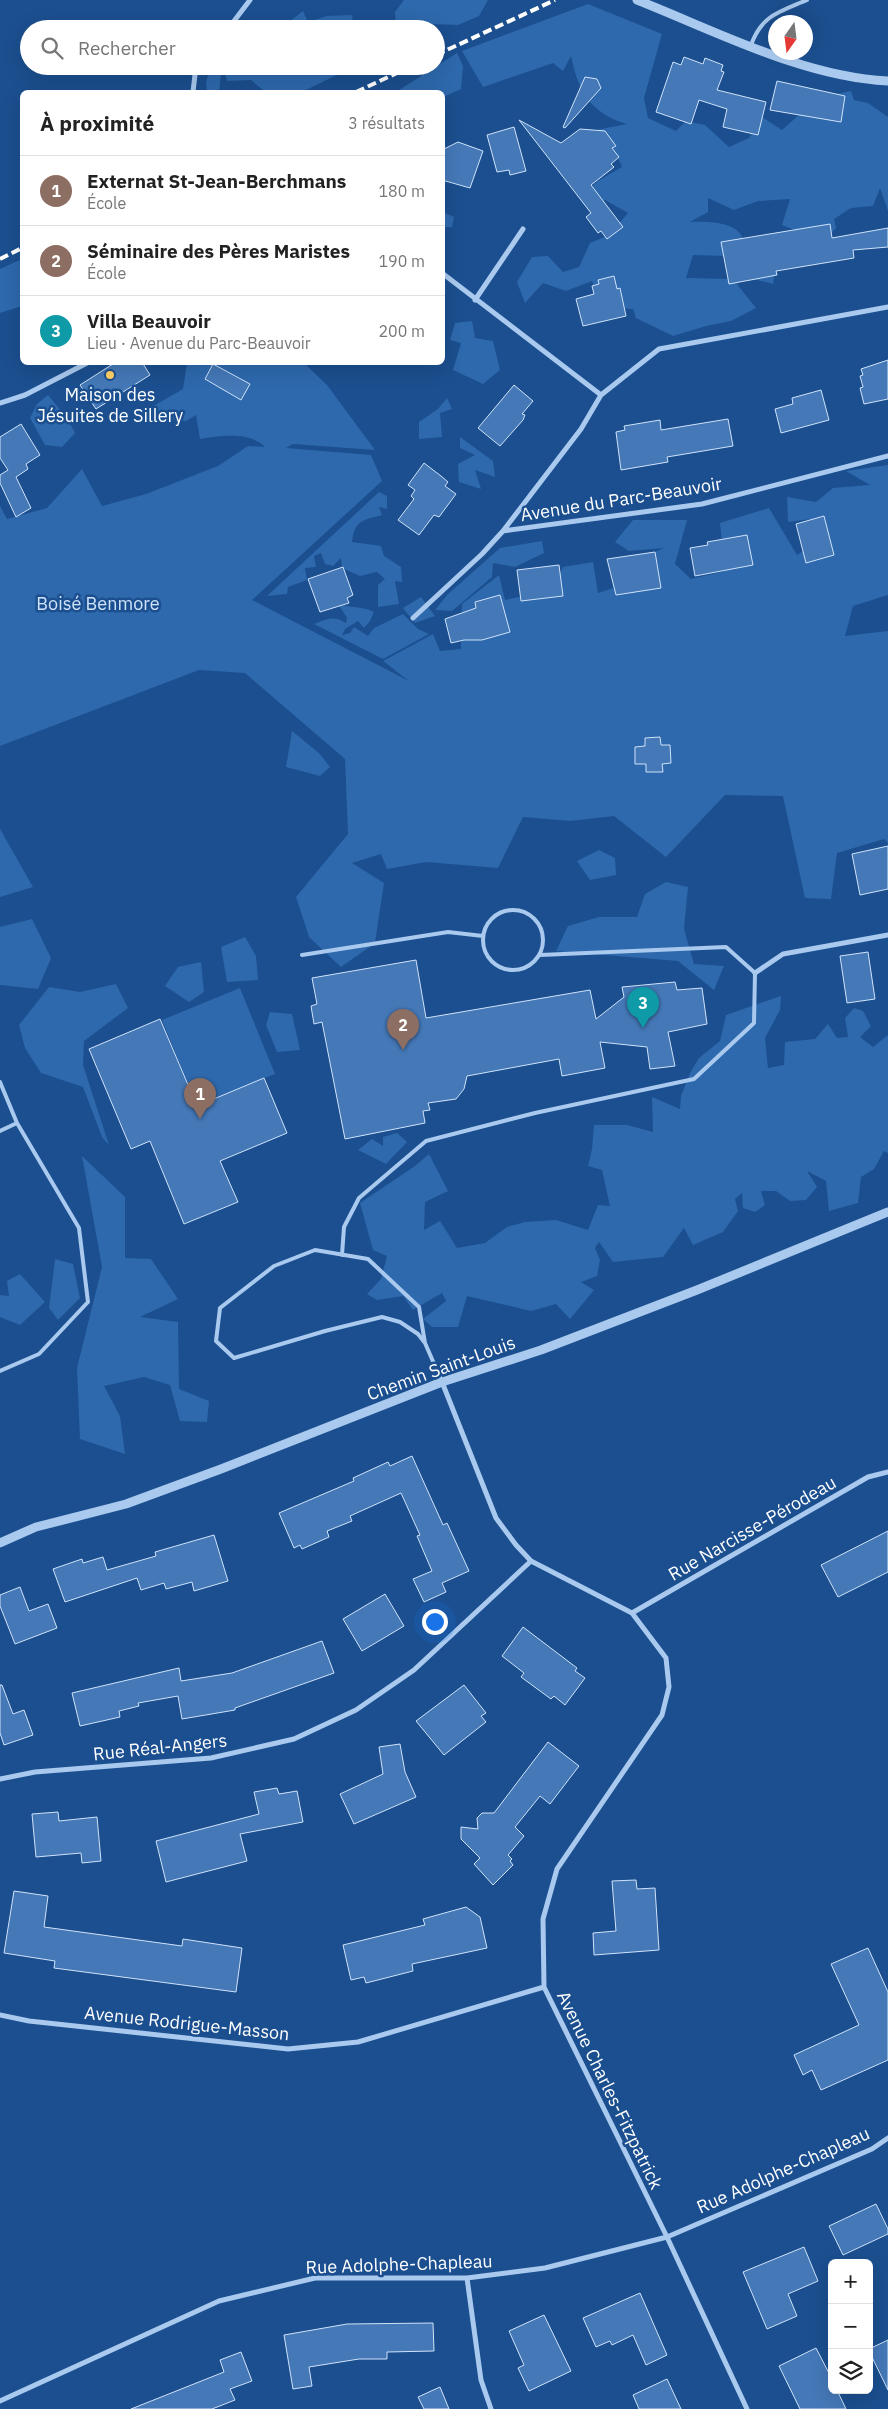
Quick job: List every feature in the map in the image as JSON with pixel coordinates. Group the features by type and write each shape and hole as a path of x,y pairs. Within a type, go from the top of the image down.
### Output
{"street":[{"path":"235,20 250,0"},
{"path":"637,0 806,68 867,80 888,82"},
{"path":"193,90 195,75"},
{"path":"475,300 523,229"},
{"path":"445,275 601,395"},
{"name":"Avenue du Parc-Beauvoir","path":"413,618 482,554 503,531 580,429 601,395 659,349 888,307"},
{"path":"0,404 25,395 83,365"},
{"name":"Avenue du Parc-Beauvoir","path":"503,531 702,504 888,456"},
{"path":"755,973 783,954 888,935"},
{"name":"Chemin Saint-Louis","path":"0,1543 36,1527 126,1504 442,1382 541,1350 669,1301 888,1212"},
{"name":"Avenue Charles-Fitzpatrick","path":"442,1382 496,1518 531,1562 632,1613 666,1658 669,1687 662,1715 556,1869 544,1919 544,1987 666,2236 747,2409"},
{"name":"Rue Narcisse-Pérodeau","path":"632,1613 868,1477 888,1472"},
{"name":"Rue Réal-Angers","path":"0,1779 35,1772 211,1758 294,1739 356,1710 414,1670 531,1562"},
{"name":"Avenue Rodrigue-Masson","path":"0,2015 29,2021 288,2049 358,2042 544,1987"},
{"name":"Rue Adolphe-Chapleau","path":"0,2400 219,2301 315,2278 467,2278 545,2268 666,2236 872,2149 888,2138"},
{"path":"467,2278 482,2380 491,2409"}],"lane":[{"path":"750,45 757,29 772,15 807,0"},
{"path":"509,910 519,910 536,919 541,927 543,946 540,956 533,963 524,968 514,970 494,964 488,956 483,936 492,918 509,910"},
{"path":"302,956 448,932 483,936"},
{"path":"342,1255 344,1226 359,1198 426,1141 536,1113 694,1079 754,1023 755,973 726,947 540,956"},
{"path":"0,1082 17,1123 79,1228 88,1302 39,1354 0,1371"},
{"path":"0,1131 17,1123"},
{"path":"425,1343 418,1334 400,1322 382,1317 325,1331 234,1358 216,1341 220,1308 274,1266 315,1250 368,1260 419,1307 425,1343 442,1382"}],"green space":[{"path":"404,0 488,0 479,16 458,25 445,25 445,20 395,20 395,12"},
{"path":"588,4 662,34 644,98 648,118 676,131 686,121 705,125 729,147 749,138 762,117 782,130 820,96 851,91 854,100 868,103 888,117 888,211 880,188 873,206 851,208 834,219 836,228 823,241 782,225 790,199 758,201 734,210 708,198 708,212 690,222 714,222 730,226 736,230 744,242 776,267 773,284 754,279 726,256 693,255 686,278 733,279 756,308 731,321 673,336 636,318 633,309 613,308 596,292 592,281 566,291 543,283 525,303 517,282 532,257 548,256 563,272 579,267 590,243 609,235 628,213 605,200 594,205 581,196 598,181 622,167 616,154 594,151 596,130 627,124 604,114 588,99 578,80 571,56 563,71 553,63 483,87 462,51"},
{"path":"303,11 307,20 292,20"},
{"path":"352,15 353,20 314,20 327,16"},
{"path":"457,53 463,66 461,89 445,96 445,90 399,90 423,75 445,75 445,61"},
{"path":"208,75 221,75 219,90 207,90 206,82"},
{"path":"225,75 337,75 306,90 263,90 251,80 227,81"},
{"path":"445,213 454,217 452,227 445,227"},
{"path":"20,260 20,307 0,313 0,269"},
{"path":"472,321 475,338 493,341 500,370 483,384 453,370 461,343 450,340 455,323"},
{"name":"Boisé Benmore","path":"187,365 306,365 327,385 375,450 293,444 286,448 371,455 382,481 252,600 409,681 383,661 433,634 440,651 461,649 462,604 499,575 505,600 554,589 563,567 593,562 598,593 633,582 626,565 664,548 629,551 615,542 633,520 687,520 675,564 691,579 725,571 720,523 769,508 797,555 817,542 812,519 788,522 787,497 816,502 833,488 870,485 846,471 888,465 888,595 853,606 845,636 888,631 888,843 884,839 837,853 831,899 805,898 783,796 725,795 666,857 614,816 570,821 523,817 498,868 426,862 387,869 381,854 352,863 384,883 375,943 341,967 309,937 296,897 348,834 345,759 245,673 199,670 0,746 0,506 7,519 47,508 82,469 102,506 146,494 218,466 248,446 265,447 258,442 243,437 226,436 200,439 196,415 186,421 157,418 150,408 183,389"},
{"path":"48,395 67,418 75,433 62,447 45,445 30,418 37,404"},
{"path":"447,398 452,409 440,413 442,437 419,439 419,422 438,409"},
{"path":"460,437 493,461 495,477 475,470 481,489 459,482 458,464 475,455 460,448"},
{"path":"379,492 387,496 387,509 379,507 382,515 361,522 355,529 352,542 381,546 384,556 401,567 402,582 395,581 399,604 378,607 378,585 385,579 377,572 360,576 342,568 341,558 333,566 325,564 321,553 314,556 316,567 305,568 307,580 288,587 287,594 267,596"},
{"path":"542,541 544,553 515,567 493,563 492,577 452,611 435,610 448,594 500,548"},
{"path":"421,597 435,616 415,623 403,608"},
{"path":"338,604 374,612 364,628 358,621 345,629 342,635 350,633 354,627 368,636 374,628 403,614 418,629 429,634 383,659 314,624 334,618 346,623 347,618"},
{"path":"292,731 320,754 330,767 320,776 286,767"},
{"path":"0,829 33,887 0,897"},
{"path":"599,850 615,858 616,875 590,880 577,861"},
{"path":"666,882 688,887 684,929 694,964 724,966 714,990 678,961 556,951 568,926 599,917 637,917 645,894"},
{"path":"32,919 51,958 38,989 0,985 0,927"},
{"path":"245,937 256,956 258,980 227,982 221,947"},
{"path":"201,962 204,992 189,1002 165,986 178,967"},
{"path":"116,984 128,1008 84,1041 83,1065 109,1145 102,1137 83,1087 41,1073 25,1048 19,1025 49,987 80,992"},
{"path":"240,988 275,1074 197,1106 162,1020"},
{"path":"781,996 780,1010 765,1038 768,1068 784,1065 785,1042 815,1039 828,1024 837,1038 848,1037 845,1018 854,1008 863,1011 871,1026 860,1037 873,1047 888,1035 888,1153 884,1151 874,1169 861,1177 858,1203 829,1211 826,1181 807,1171 817,1187 806,1200 790,1201 776,1191 761,1191 765,1205 755,1212 743,1208 742,1193 735,1199 738,1211 723,1232 693,1245 684,1228 663,1257 613,1262 599,1242 595,1248 600,1260 597,1276 581,1282 594,1290 570,1319 556,1304 531,1311 467,1296 458,1327 432,1327 423,1319 446,1301 442,1293 413,1310 403,1296 377,1300 367,1294 381,1279 387,1256 373,1250 360,1203 415,1166 429,1154 448,1191 425,1202 424,1230 440,1221 457,1248 485,1243 507,1227 525,1222 556,1220 588,1230 598,1205 610,1206 602,1170 588,1166 594,1125 627,1125 653,1132 652,1097 680,1109 681,1096 690,1073 699,1058 720,1041 726,1015"},
{"path":"270,1012 292,1014 300,1050 277,1052 266,1025"},
{"path":"397,1133 407,1142 386,1164 358,1150 372,1139 383,1146 383,1137"},
{"path":"82,1156 125,1197 125,1258 151,1259 178,1299 140,1317 178,1322 179,1389 209,1401 207,1422 180,1421 170,1385 144,1377 104,1386 120,1416 125,1454 80,1439 77,1368 102,1267"},
{"path":"55,1259 73,1264 80,1298 58,1320 49,1308"},
{"path":"20,1274 45,1302 20,1325 0,1317 0,1295 9,1296 7,1281"}],"building":[{"path":"684,57 703,64 705,58 723,65 721,71 724,72 717,90 766,102 758,135 723,127 727,109 699,100 691,124 656,112 673,62 681,65"},
{"path":"585,77 597,79 601,88 565,128 563,127"},
{"path":"777,81 845,96 841,122 770,110"},
{"path":"519,120 561,143 580,129 605,131 616,146 612,148 619,157 611,164 614,167 591,185 623,227 607,239 601,231 598,233 586,217 591,213"},
{"path":"514,127 526,171 510,175 509,170 497,172 487,135"},
{"path":"458,142 483,151 470,188 445,181 445,148"},
{"path":"830,224 832,238 888,228 888,247 853,250 854,258 776,271 777,275 729,284 721,242"},
{"path":"614,276 617,289 620,288 626,316 583,326 576,299 594,294 592,286 599,284 598,280"},
{"path":"888,360 888,399 864,404 860,388 863,387 860,376 863,375 861,369"},
{"path":"111,365 144,365 150,375 96,409 80,385"},
{"path":"212,365 215,365 250,384 241,400 205,379"},
{"path":"514,385 533,401 522,414 525,415 523,420 500,446 478,428"},
{"path":"821,390 829,420 781,433 775,409 793,404 792,398"},
{"path":"728,419 733,446 667,457 668,462 621,470 616,432 625,430 624,426 660,420 661,430"},
{"path":"21,424 40,455 26,464 28,469 16,477 31,508 16,517 0,483 0,475 8,470 0,458 0,437"},
{"path":"424,463 448,482 445,486 456,494 439,517 434,515 419,535 398,520 414,499 411,496 415,490 408,485"},
{"path":"824,516 834,555 806,563 796,524"},
{"path":"747,535 753,565 695,576 690,548 708,545 707,542"},
{"path":"655,552 661,588 616,595 607,559"},
{"path":"559,565 563,596 521,601 517,570"},
{"path":"343,567 353,595 347,598 349,603 320,612 308,579"},
{"path":"500,595 510,632 482,640 464,640 451,643 445,619 476,608 475,602"},
{"path":"660,737 661,745 670,745 671,763 662,764 663,772 646,772 646,764 635,764 635,747 645,746 645,738"},
{"path":"888,846 888,889 860,895 852,854"},
{"path":"868,952 875,999 847,1003 840,956"},
{"path":"416,960 426,1018 590,990 596,1019 624,997 622,987 675,982 677,990 702,988 707,1024 668,1032 675,1066 650,1069 647,1047 600,1042 605,1068 562,1076 559,1059 467,1076 464,1089 456,1099 428,1103 430,1110 423,1111 425,1123 345,1139 322,1022 314,1024 311,1006 317,1004 312,978"},
{"path":"160,1019 197,1106 264,1078 287,1133 220,1161 238,1202 184,1224 150,1141 131,1149 89,1049"},
{"path":"412,1456 443,1525 447,1523 469,1571 442,1583 446,1592 424,1602 413,1579 432,1571 417,1536 420,1535 401,1493 350,1516 352,1521 327,1531 329,1537 302,1549 300,1545 294,1548 279,1513 354,1481 353,1478 388,1462 390,1466"},
{"path":"888,1531 888,1572 838,1597 821,1565"},
{"path":"214,1535 228,1581 194,1591 192,1582 166,1589 164,1583 141,1590 137,1578 65,1602 53,1569 82,1559 83,1563 103,1557 107,1570 156,1556 155,1552"},
{"path":"20,1587 29,1611 48,1604 57,1628 15,1644 0,1606 0,1595"},
{"path":"385,1594 404,1626 362,1651 343,1619"},
{"path":"523,1627 577,1668 575,1671 585,1678 565,1705 554,1696 551,1699 521,1677 524,1673 502,1656"},
{"path":"322,1641 334,1673 235,1708 235,1710 182,1719 178,1696 138,1703 139,1706 119,1711 120,1717 80,1726 72,1693 179,1668 181,1681 232,1673"},
{"path":"0,1685 2,1685 13,1714 24,1710 33,1735 4,1745 0,1733"},
{"path":"464,1685 486,1713 481,1716 486,1722 444,1755 416,1721"},
{"path":"548,1742 579,1766 550,1804 540,1796 515,1827 524,1836 508,1855 512,1859 510,1861 513,1865 493,1885 474,1864 480,1858 461,1839 461,1827 478,1829 477,1818 482,1813 494,1813"},
{"path":"400,1744 405,1772 416,1797 354,1824 340,1794 383,1774 379,1747"},
{"path":"277,1788 279,1794 297,1791 303,1822 240,1834 247,1861 166,1882 156,1841 259,1814 254,1792"},
{"path":"58,1812 59,1821 97,1817 101,1861 82,1863 81,1853 36,1857 32,1814"},
{"path":"636,1880 637,1889 655,1888 659,1950 594,1955 593,1933 616,1931 612,1881"},
{"path":"14,1891 48,1896 44,1927 182,1946 183,1939 242,1948 236,1992 54,1968 55,1961 4,1953"},
{"path":"466,1907 480,1917 487,1948 412,1964 413,1971 366,1983 364,1977 351,1980 343,1945 425,1925 423,1919"},
{"path":"868,1948 888,1992 888,2060 821,2090 812,2070 803,2075 794,2055 859,2025 831,1964"},
{"path":"876,2204 888,2229 888,2234 843,2255 829,2226"},
{"path":"804,2247 818,2281 788,2294 797,2316 767,2329 743,2272"},
{"path":"640,2293 667,2355 646,2365 633,2335 612,2345 610,2341 596,2347 583,2318"},
{"path":"544,2315 571,2371 529,2391 518,2368 524,2365 509,2331"},
{"path":"433,2323 434,2351 387,2352 387,2359 359,2359 309,2367 312,2386 293,2389 284,2335 347,2324"},
{"path":"888,2340 888,2390 873,2359 873,2347"},
{"path":"816,2348 828,2371 828,2394 839,2394 846,2409 800,2409 779,2366"},
{"path":"241,2352 252,2381 230,2389 235,2400 212,2409 131,2409 224,2372 220,2360"},
{"path":"667,2379 681,2409 639,2409 633,2395"},
{"path":"440,2387 449,2409 424,2409 418,2397"}],"railway":[{"path":"445,51 555,0"},
{"path":"360,90 393,75"},
{"path":"0,259 20,249"}],"place":[{"name":"Maison des Jésuites de Sillery","path":"110,375"},
{"name":"Villa Beauvoir","path":"643,1028"},
{"name":"Séminaire des Pères Maristes","path":"403,1050"},
{"name":"Externat St-Jean-Berchmans","path":"200,1119"}]}
